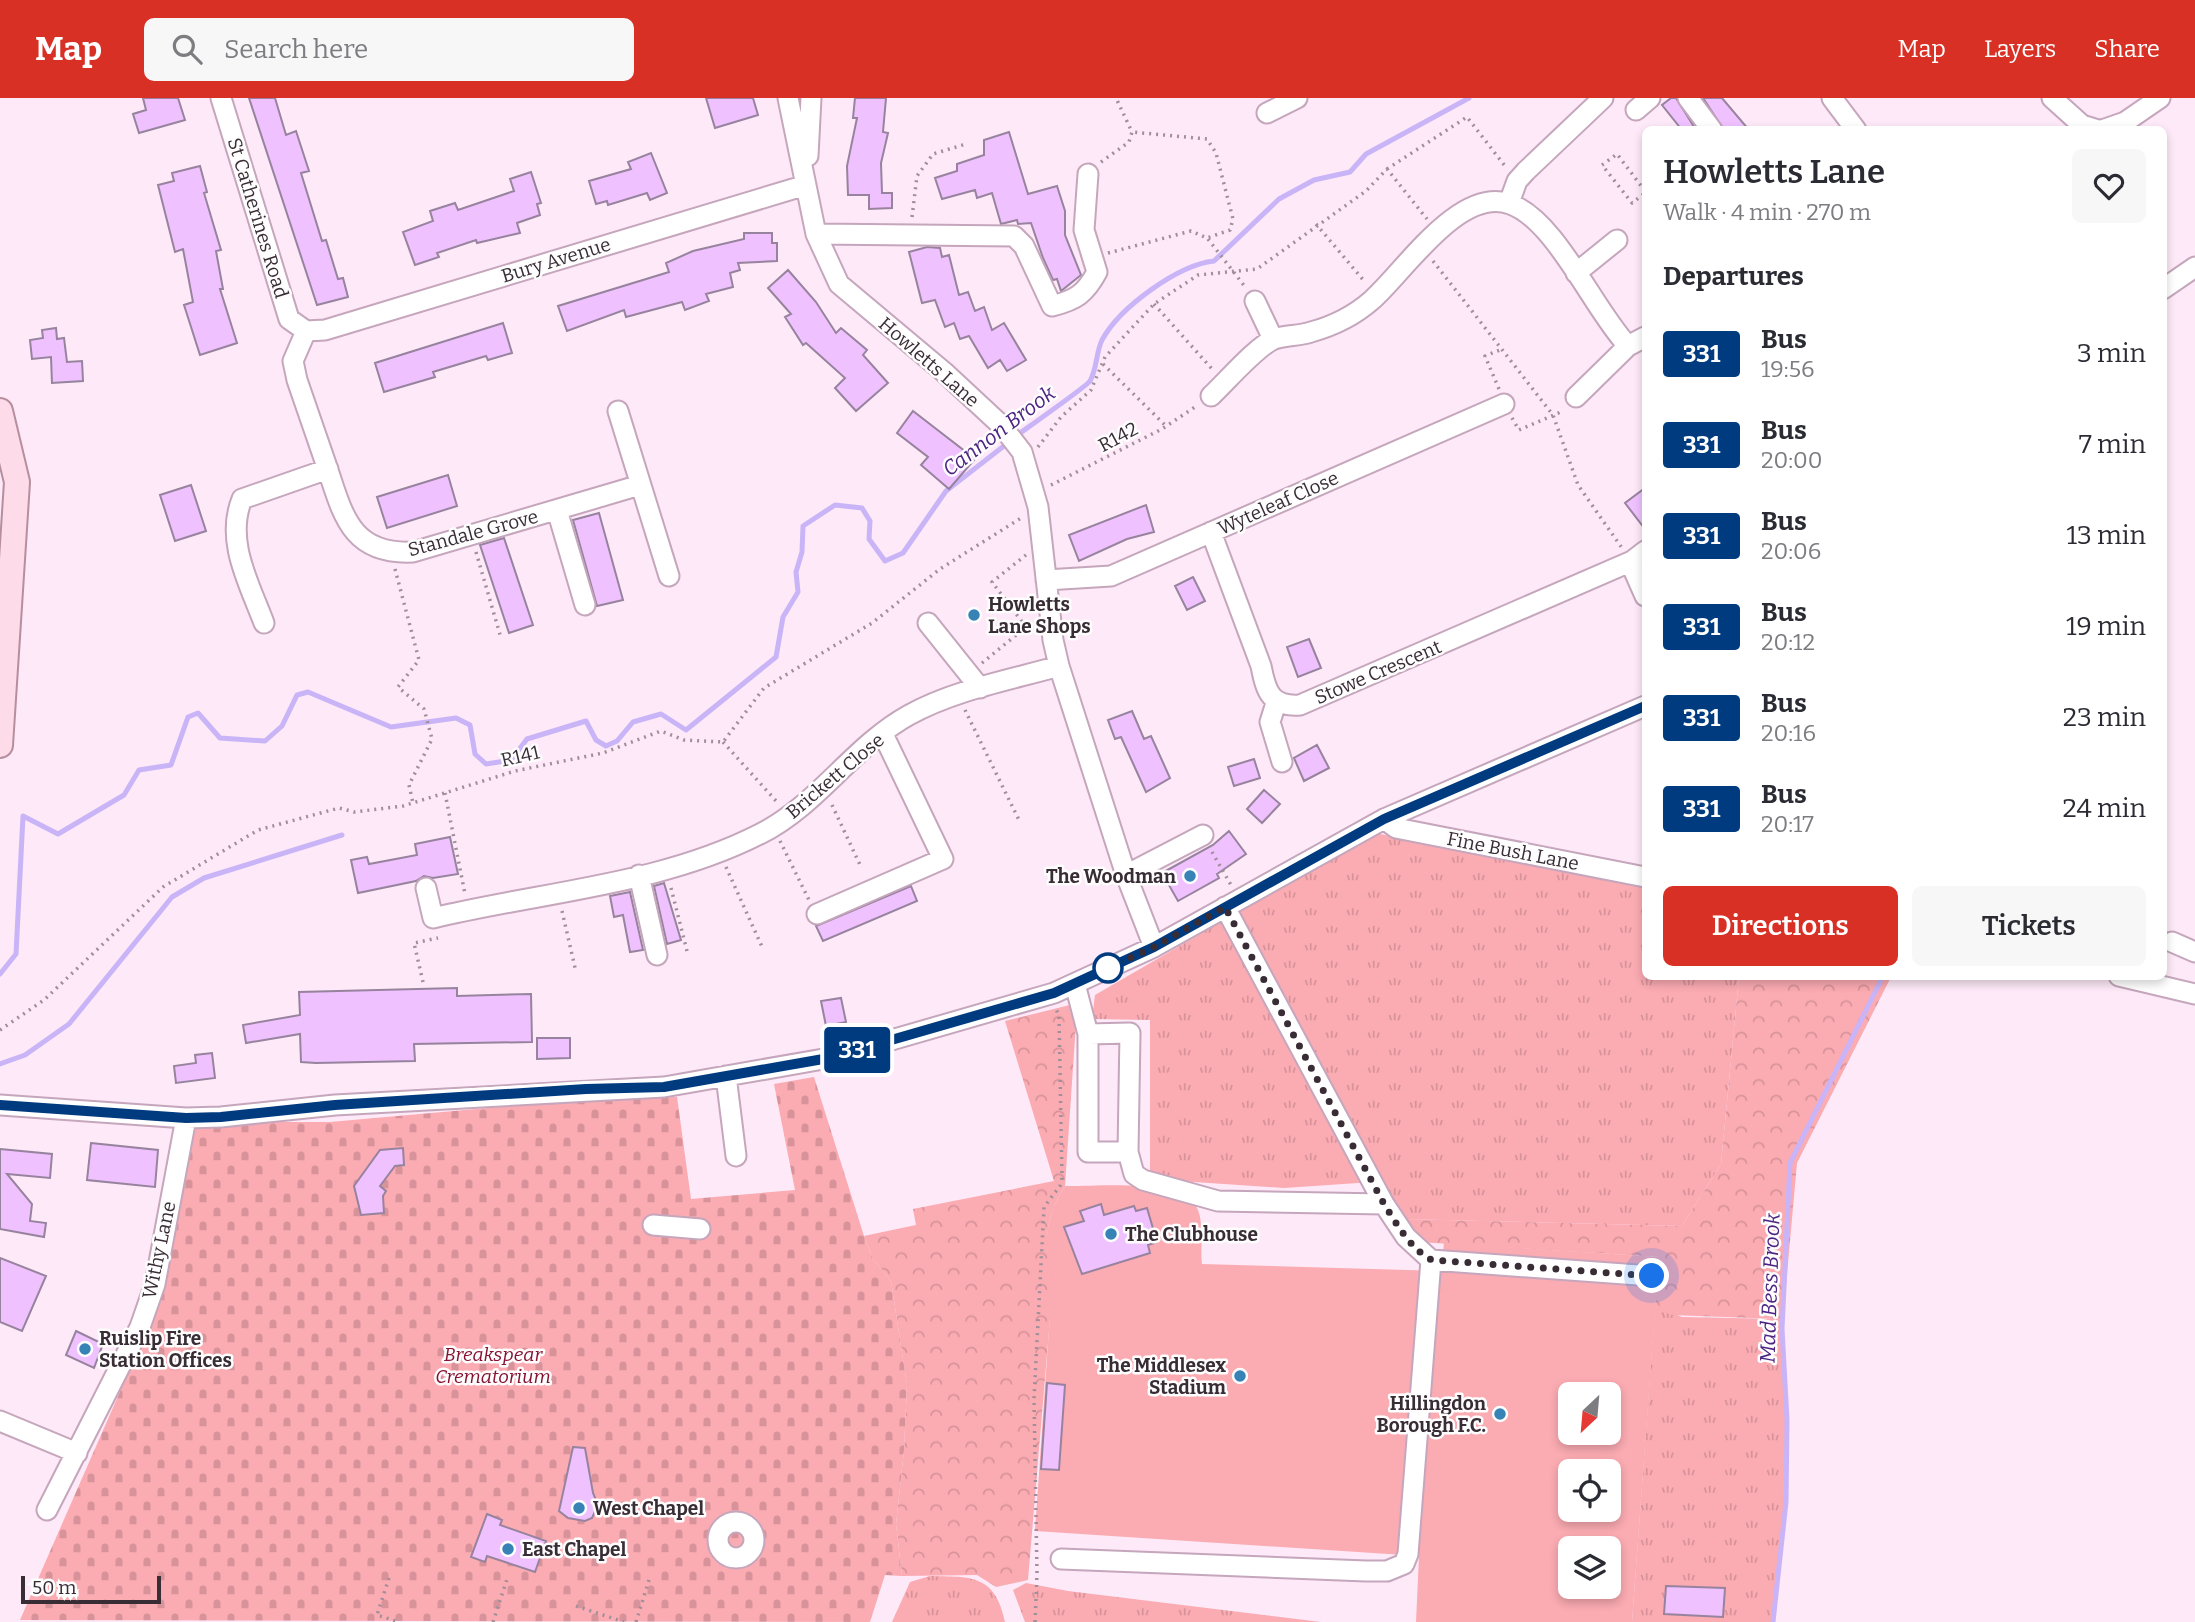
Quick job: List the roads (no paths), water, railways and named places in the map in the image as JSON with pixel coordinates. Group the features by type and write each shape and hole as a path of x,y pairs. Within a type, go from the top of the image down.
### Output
{"main road":[{"path":"0,411 17,482 0,745"}],"street":[{"name":"St Catherines Road","path":"221,98 289,319 306,331"},
{"name":"Howletts Lane","path":"788,98 816,234 839,285 944,372 1004,429 1023,456 1036,500 1059,666 1126,875 1154,947"},
{"name":"Howletts Lane","path":"806,185 811,98"},
{"path":"1267,113 1297,98"},
{"path":"1509,203 1517,181 1603,98"},
{"path":"1688,98 1709,126"},
{"path":"1832,98 1853,126"},
{"path":"2052,98 2086,126"},
{"path":"2112,126 2125,122 2160,98"},
{"path":"816,234 1014,236 1024,246 1052,306 1075,300 1087,291 1097,272 1084,230 1088,174"},
{"name":"Bury Avenue","path":"306,331 326,330 806,185"},
{"path":"1218,390 1273,340 1311,332 1342,320 1376,295 1437,231 1455,216 1488,202 1509,203 1539,222 1576,273 1636,341 1576,397"},
{"path":"1576,273 1617,240"},
{"path":"2167,286 2195,267"},
{"path":"1255,301 1273,340"},
{"name":"Standale Grove","path":"306,331 293,361 296,380 340,509 348,525 374,546 394,553 413,552 640,485"},
{"name":"Wyteleaf Close","path":"1045,580 1111,576 1504,404"},
{"path":"618,411 669,576"},
{"path":"264,623 237,542 236,513 242,499 328,469"},
{"path":"557,510 585,605"},
{"path":"1211,533 1261,666 1265,689 1276,703 1270,722 1282,762"},
{"path":"1637,556 1642,581"},
{"name":"Stowe Crescent","path":"1276,703 1300,705 1637,556"},
{"path":"928,623 974,681"},
{"name":"Brickett Close","path":"426,888 433,918 666,869 720,852 790,816 908,715 958,696 974,681 1059,666"},
{"path":"0,1105 186,1118 572,1090 664,1087 829,1058 1054,993 1075,984 1154,947 1384,819 1642,707"},
{"path":"817,914 943,859 883,734"},
{"name":"Fine Bush Lane","path":"1384,819 1396,828 1642,876"},
{"path":"1126,875 1203,835"},
{"path":"639,875 657,955"},
{"path":"1232,903 1384,1204 1406,1237 1432,1260 1652,1276"},
{"path":"2172,942 2195,952"},
{"path":"2136,980 2195,994"},
{"path":"1075,984 1088,1034 1088,1152 1128,1152"},
{"path":"1088,1034 1130,1033 1128,1152 1134,1174 1143,1180 1218,1201 1384,1204"},
{"path":"726,1076 736,1156"},
{"name":"Withy Lane","path":"47,1510 140,1327 155,1284 186,1118"},
{"path":"653,1225 699,1229"},
{"path":"1061,1559 1373,1571 1391,1570 1404,1564 1408,1554 1432,1260"},
{"path":"0,1421 77,1452"}],"waterway":[{"name":"Cannon Brook","path":"1016,436 1090,381 1102,340 1122,314 1151,290 1184,270 1214,261 1279,199 1314,180 1350,172 1366,154 1469,98"},
{"name":"Cannon Brook","path":"0,974 16,954 23,816 58,834 124,795 139,770 171,765 188,717 198,713 220,738 265,741 282,726 297,695 308,692 391,727 456,718 470,725 475,754 486,764 511,760 527,739 586,721 596,740 606,746 617,741 633,722 661,714 686,730 776,657 783,617 798,592 796,572 802,552 803,526 835,505 862,508 870,521 869,539 885,561 903,553 946,491 1009,442"},
{"path":"0,1064 25,1055 69,1024 172,897 204,878 342,835"},
{"name":"Mad Bess Brook","path":"1773,1622 1786,1502 1787,1420 1782,1329 1790,1163 1881,980"}],"place":[{"name":"Howletts Lane Shops","path":"974,615"},
{"name":"The Woodman","path":"1190,876"},
{"name":"The Clubhouse","path":"1111,1234"},
{"name":"Ruislip Fire Station Offices","path":"85,1349"},
{"name":"The Middlesex Stadium","path":"1240,1376"},
{"name":"Hillingdon Borough F.C.","path":"1500,1414"},
{"name":"West Chapel","path":"579,1508"},
{"name":"East Chapel","path":"508,1549"}],"park label":[{"name":"Breakspear Crematorium","path":"493,1365"}]}
